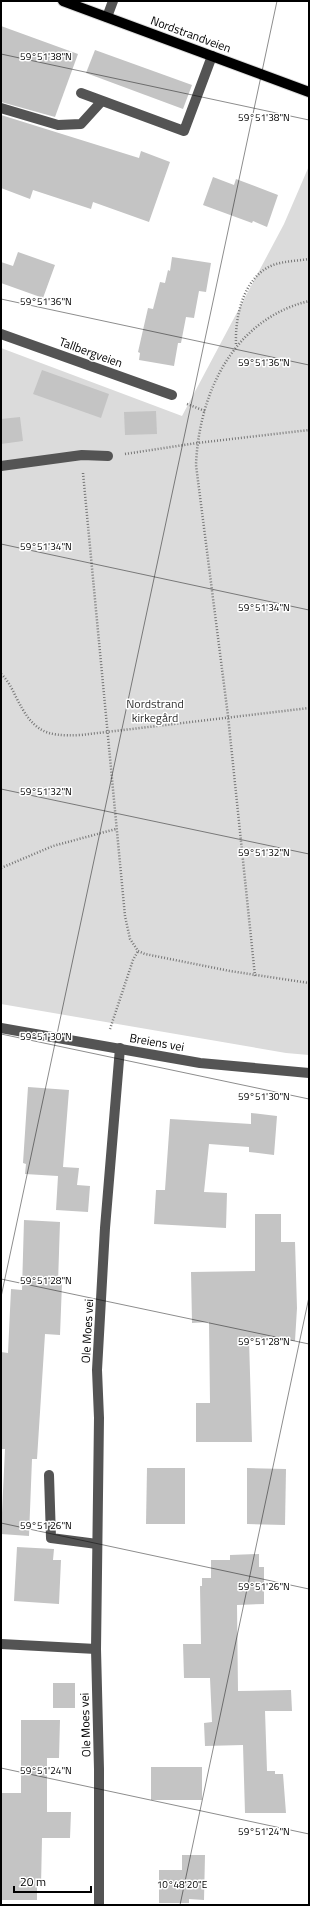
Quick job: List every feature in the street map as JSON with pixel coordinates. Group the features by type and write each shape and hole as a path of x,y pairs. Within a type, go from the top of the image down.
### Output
{"main road":[{"name":"Nordstrandveien","path":"63,1 309,92"}],"street":[{"path":"107,17 113,1"},
{"path":"81,93 101,102 184,132 212,56"},
{"path":"1,108 58,125 81,124 101,102"},
{"name":"Tallbergveien","path":"1,334 172,395"},
{"path":"1,466 82,455 108,456"},
{"name":"Breiens vei","path":"1,1028 200,1063 309,1073"},
{"name":"Ole Moes vei","path":"99,1905 100,1769 96,1649 98,1544 98,1370 106,1228 120,1048"},
{"path":"49,1475 51,1538 98,1544"},
{"path":"1,1644 96,1649"}],"path":[{"path":"236,345 238,313 243,298 251,284 261,272 271,266 289,261 309,259"},
{"path":"255,976 228,716 196,465 197,443 215,383 236,345 256,327 275,313 309,301"},
{"path":"108,456 197,443 309,430"},
{"path":"82,455 116,829 126,924 130,939 138,951 155,957 255,976 309,984"},
{"path":"1,674 10,686 26,717 41,730 58,735 71,736 228,716 309,708"},
{"path":"1,868 53,846 116,829"},
{"path":"110,1030 133,960 138,951"}],"green space":[{"name":"Nordstrand kirkegård","path":"309,166 309,1055 286,1053 1,1004 1,348 182,416 284,224"}],"building":[{"path":"1,26 78,54 55,117 1,102"},
{"path":"95,50 192,85 183,109 86,73"},
{"path":"1,115 139,158 141,151 170,162 149,222 93,202 91,209 33,190 30,199 1,188"},
{"path":"213,177 234,185 236,179 278,195 267,227 203,205"},
{"path":"18,252 55,265 43,298 1,283 1,262 13,266"},
{"path":"172,257 211,263 206,292 199,291 194,318 186,317 181,343 178,343 174,366 139,360 140,353 138,352 148,308 153,309 160,282 165,283 168,270 170,271"},
{"path":"42,370 109,394 101,418 33,394"},
{"path":"156,411 157,434 125,435 124,412"},
{"path":"20,417 23,441 1,444 1,419"},
{"path":"28,1087 69,1090 63,1167 79,1168 77,1185 90,1186 88,1212 56,1210 58,1176 25,1174 26,1164 23,1163"},
{"path":"251,1113 277,1116 274,1155 249,1152 249,1147 209,1144 204,1192 227,1193 226,1228 154,1224 156,1190 165,1190 170,1119 251,1124"},
{"path":"255,1214 281,1214 281,1242 295,1242 297,1308 295,1341 249,1339 252,1442 196,1442 196,1403 210,1403 209,1322 192,1323 191,1272 255,1271"},
{"path":"24,1220 60,1222 58,1283 62,1283 60,1335 45,1334 37,1459 32,1459 29,1536 1,1534 5,1449 1,1449 1,1352 8,1353 11,1289 22,1290"},
{"path":"147,1468 185,1468 185,1524 146,1524"},
{"path":"247,1468 286,1469 285,1525 247,1524"},
{"path":"17,1547 54,1549 53,1560 61,1560 59,1604 14,1601"},
{"path":"259,1554 259,1567 264,1567 264,1604 237,1605 238,1691 291,1690 292,1711 265,1711 267,1771 275,1771 275,1774 283,1774 286,1813 245,1813 243,1745 205,1746 204,1723 212,1722 210,1678 184,1678 183,1644 201,1644 200,1586 202,1586 202,1578 211,1578 211,1560 230,1560 230,1555"},
{"path":"53,1683 75,1683 75,1708 53,1708"},
{"path":"21,1720 60,1720 59,1758 47,1758 47,1812 71,1812 70,1838 42,1838 41,1886 37,1886 37,1900 1,1900 1,1793 21,1793"},
{"path":"151,1767 202,1767 202,1800 151,1800"},
{"path":"182,1855 205,1855 204,1900 189,1899 189,1903 159,1903 159,1870 182,1870"}]}
